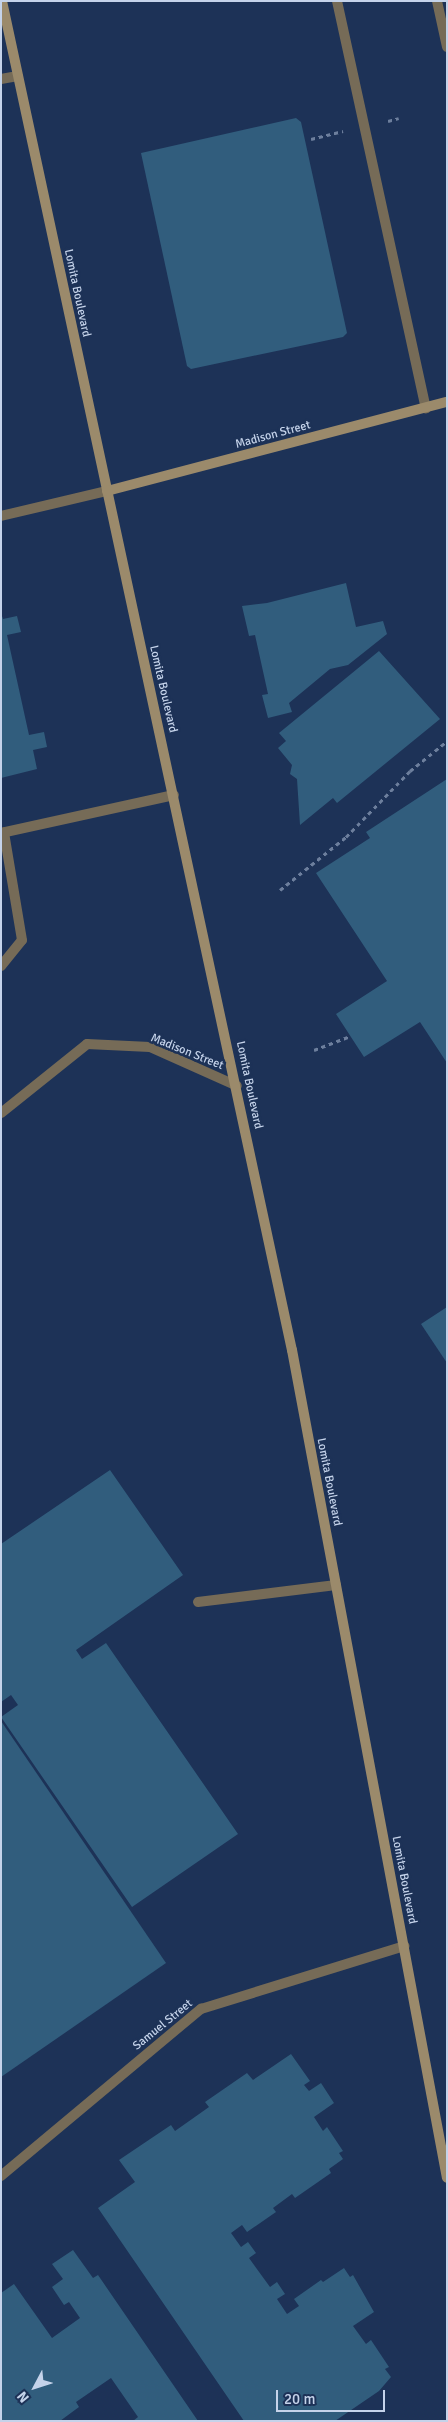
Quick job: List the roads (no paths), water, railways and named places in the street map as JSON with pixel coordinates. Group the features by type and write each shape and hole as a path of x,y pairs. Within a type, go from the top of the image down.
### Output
{"main road":[{"name":"Lomita Boulevard","path":"2,1 106,491 237,1086 336,1585 447,2178"},
{"name":"Madison Street","path":"106,491 447,402"}],"street":[{"path":"337,1 426,408"},
{"path":"437,1 447,47"},
{"path":"1,80 18,76"},
{"path":"1,516 106,491"},
{"path":"1,966 22,940 2,832 174,795"},
{"name":"Madison Street","path":"1,1114 87,1044 150,1047 237,1086"},
{"path":"198,1602 336,1585"},
{"name":"Samuel Street","path":"1,2176 201,2009 404,1946"}]}
